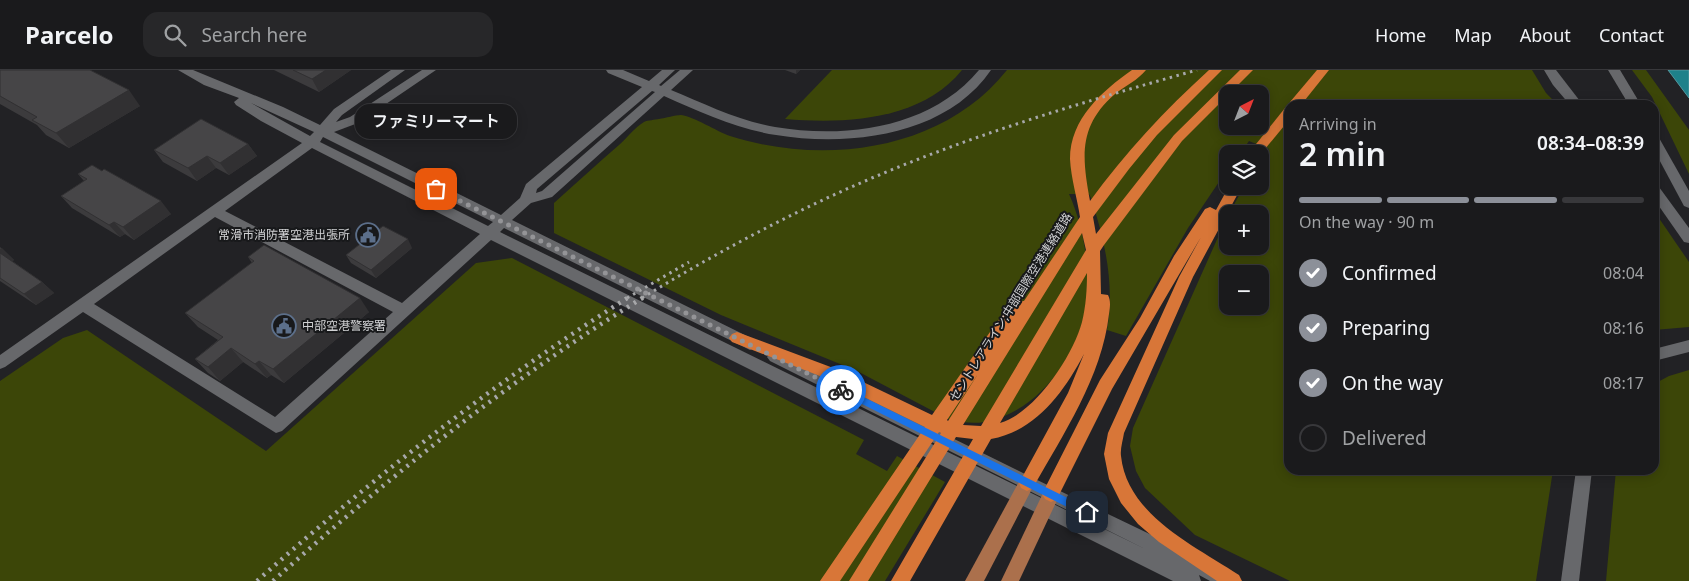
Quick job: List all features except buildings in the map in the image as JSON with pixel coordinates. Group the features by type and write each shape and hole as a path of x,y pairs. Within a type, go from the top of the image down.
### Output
{"highway":[{"path":"738,338 805,362 926,421 960,431 978,433 1001,431 1022,421 1037,407 1073,363 1093,314 1095,286 1093,254 1078,168 1077,154 1080,135 1086,120 1096,105 1140,70"},
{"name":"セントレアライン;中部国際空港連絡道路","path":"858,581 1057,260 1096,201 1165,120 1216,70"},
{"path":"900,581 1067,292 1099,241 1178,138 1247,70"},
{"path":"1298,100 1323,70"},
{"path":"1262,145 1284,117"},
{"path":"1048,502 1106,384 1145,322 1179,260 1223,195"},
{"path":"1231,195 1186,277 1116,433 1112,454 1117,479 1127,498 1144,518 1165,536 1232,581"},
{"path":"1023,490 1088,366 1098,338 1104,297 1102,278 1093,254"},
{"path":"829,581 1002,326 1057,260"}],"main road":[{"path":"974,581 1023,490"},
{"path":"1010,581 1048,502"}],"street":[{"path":"184,70 208,82 265,118 318,136 1023,490 1229,581"},
{"path":"0,363 318,136 354,120 430,70"},
{"path":"612,70 759,127 778,132 812,135 847,135 876,131 924,116 961,96 985,70"},
{"path":"657,88 669,70"},
{"path":"82,304 276,426 526,200 547,194 657,88 686,70"},
{"path":"1550,70 1573,100"},
{"path":"1608,70 1624,86"},
{"path":"1614,70 1632,100"},
{"path":"318,136 338,112 396,72"},
{"path":"381,82 393,81 396,94"},
{"path":"1659,149 1689,203"},
{"path":"1659,197 1689,238"},
{"path":"214,212 404,311"},
{"path":"496,227 738,338 1023,490"},
{"path":"1659,353 1689,346"},
{"path":"1570,581 1583,475"},
{"path":"1048,502 1192,581"}],"green space":[{"path":"832,70 962,70 945,87 925,100 880,116 832,121 785,119"},
{"path":"1007,70 1532,70 1546,93 1553,100 1284,100 1284,475 1552,475 1536,581 1290,581 1195,535 1145,488 1136,471 1130,446 1133,428 1219,235 1219,255 1269,255 1269,205 1234,205 1239,195 1269,195 1269,145 1259,145 1249,141 1246,145 1219,145 1219,182 1188,228 1126,336 1107,330 1110,296 1107,263 1101,230 1091,198 1089,194 1069,194 1079,220 1088,278 1086,306 1074,344 1052,380 1037,395 1003,417 980,423 950,420 857,371 721,315 554,233 554,203 637,127 646,121 681,115 693,118 730,136 766,145 804,150 842,150 880,145 916,134 950,119 981,97"},
{"path":"1632,70 1646,70 1689,130 1689,174 1659,112 1659,100 1653,100"},
{"path":"1659,218 1689,262 1689,327 1659,330"},
{"path":"512,258 864,440 856,454 887,471 897,456 945,482 885,581 0,581 0,381 63,338 87,330 266,451 476,263"},
{"path":"1689,370 1689,581 1606,581 1616,475 1659,475 1659,381"}],"water":[{"path":"1668,70 1689,70 1689,98"}],"railway":[{"path":"642,298 704,261 801,210 901,166 974,138 1122,91 1197,70"},
{"path":"627,298 689,262"},
{"path":"257,581 391,468 484,396 531,362 629,297"},
{"path":"273,581 361,504 498,395 594,328 644,297"}],"way so far":[{"path":"436,189 841,390"}],"place":[{"name":"ファミリーマート","path":"436,189"},
{"name":"常滑市消防署空港出張所","path":"368,235"},
{"name":"中部空港警察署","path":"284,326"}],"route":[{"path":"841,390 1087,512"}]}
